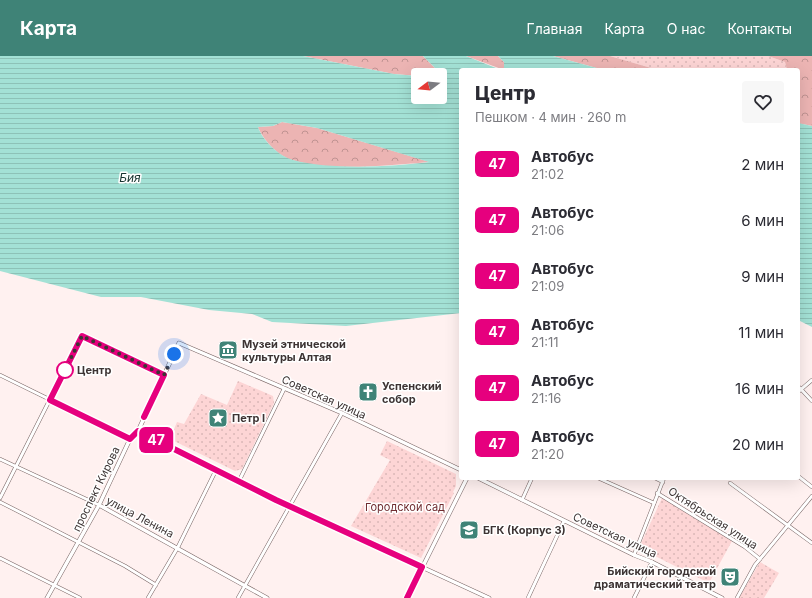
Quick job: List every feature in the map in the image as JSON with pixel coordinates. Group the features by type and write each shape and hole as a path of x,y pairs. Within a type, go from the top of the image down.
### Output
{"street":[{"path":"0,498 82,336 164,375"},
{"name":"проспект Кирова","path":"47,598 100,505 130,439 138,431 179,343"},
{"name":"Советская улица","path":"179,343 342,413 459,469"},
{"path":"0,375 130,439"},
{"path":"812,380 801,389 812,401"},
{"path":"239,481 284,389"},
{"path":"238,598 342,413"},
{"path":"138,431 289,506 489,598"},
{"name":"улица Ленина","path":"0,459 100,505 178,547 267,598"},
{"path":"148,598 178,547 216,470"},
{"path":"800,478 812,487"},
{"path":"407,598 466,480"},
{"name":"Советская улица","path":"482,480 634,555 652,562 722,598"},
{"path":"522,500 531,480"},
{"name":"Октябрьская улица","path":"602,480 654,503"},
{"path":"634,555 657,493 663,482 659,480"},
{"path":"730,483 812,543"},
{"name":"Октябрьская улица","path":"657,493 745,547 760,559"},
{"path":"737,598 760,559 786,525 812,496"},
{"path":"0,502 125,566 156,585"},
{"path":"528,598 564,521"},
{"path":"0,558 80,598"},
{"path":"634,598 652,562"}],"green space":[{"path":"303,56 423,56 435,68 411,68 411,75 394,74"},
{"path":"466,56 498,56 504,62 504,68 499,68"},
{"path":"553,56 610,56 651,68 597,68"},
{"path":"610,56 768,56 785,62 786,68 651,68"},
{"path":"768,56 812,56 812,126 800,123 800,68 786,68 785,62"},
{"path":"282,122 317,128 430,162 341,167 307,164 292,160 276,151 263,137 258,127 273,126"},
{"path":"238,381 273,396 274,403 242,469 235,471 170,439 177,422 184,424 201,394 227,405"},
{"name":"Городской сад","path":"387,441 456,474 456,486 453,492 454,493 421,558 351,526 390,460 380,455"},
{"path":"662,498 732,541 709,583 639,548"},
{"path":"760,562 779,573 764,598 739,598"}],"water":[{"name":"Бия","path":"0,56 303,56 394,74 411,75 411,104 447,104 447,68 435,68 423,56 466,56 496,68 459,68 459,313 346,326 272,322 252,314 209,310 141,297 101,297 0,271","holes":["282,122 317,128 429,162 361,167 325,165 293,160 282,155 272,147 264,138 258,127 273,126"]},
{"path":"498,56 553,56 597,68 504,68 504,62"},
{"path":"800,123 812,126 812,327 800,321"}],"bus line":[{"name":"47","path":"144,417 164,375 82,336 50,400 130,439 138,431 276,500 422,567 407,598"}],"place":[{"name":"Музей этнической культуры Алтая","path":"228,350"},
{"name":"Центр","path":"65,370"},
{"name":"Успенский собор","path":"368,392"},
{"name":"Петр I","path":"218,418"},
{"name":"БГК (Корпус 3)","path":"469,530"},
{"name":"Бийский городской драматический театр","path":"730,577"}],"route":[{"path":"65,370 82,336 164,375 174,354"}]}
